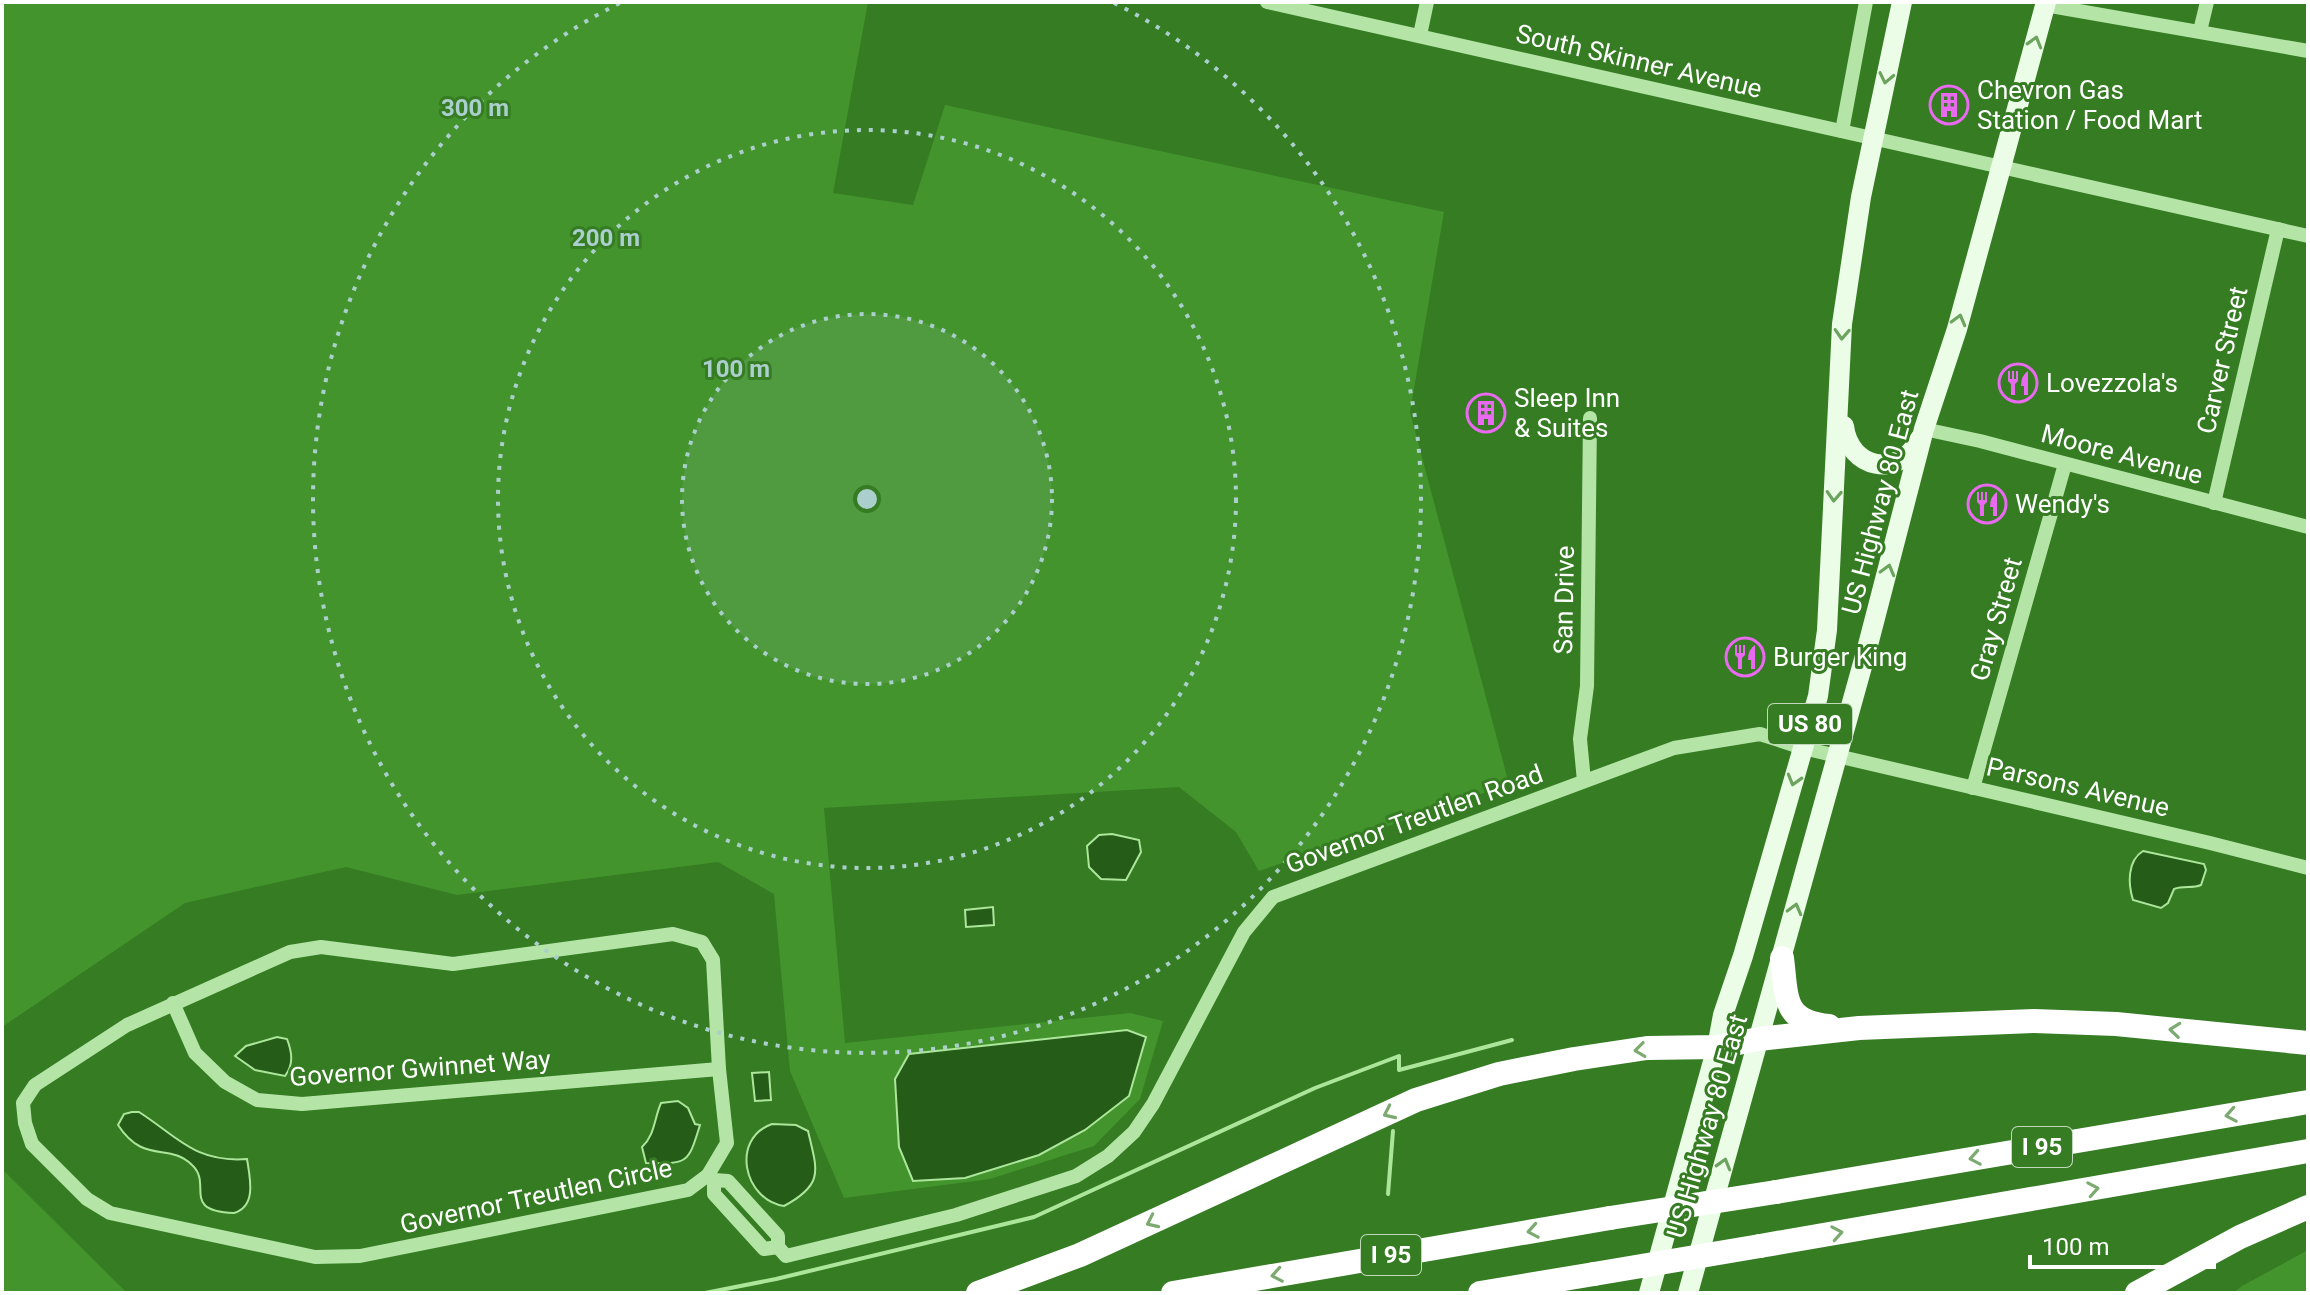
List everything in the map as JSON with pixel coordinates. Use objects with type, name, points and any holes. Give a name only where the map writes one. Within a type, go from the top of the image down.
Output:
[{"type":"highway","points":[[1782,958],[1787,999],[1795,1015],[1809,1024],[1859,1028]]},
{"type":"highway","points":[[978,1293],[1080,1255],[1416,1100],[1499,1074],[1574,1059],[1647,1048],[1717,1047],[1859,1028],[2034,1021],[2116,1024],[2308,1043]]},
{"type":"highway","name":"I 95","points":[[1173,1293],[2308,1102]]},
{"type":"highway","name":"I 95","points":[[1480,1293],[2308,1151]]},
{"type":"highway","points":[[2137,1293],[2240,1237],[2308,1207]]},
{"type":"main road","name":"US Highway 80 East","points":[[1649,1293],[1717,1047],[1723,1015],[1818,696],[1827,630],[1842,324],[1861,197],[1902,2]]},
{"type":"main road","name":"US Highway 80 East","points":[[1688,1293],[1782,958],[1924,429],[1957,329],[1999,166],[2046,4]]},
{"type":"main road","points":[[1839,390],[1845,440],[1862,460],[1880,464],[1903,459],[1924,429]]},
{"type":"street","name":"South Skinner Avenue","points":[[1267,2],[2308,236]]},
{"type":"street","points":[[1420,35],[1427,2]]},
{"type":"street","points":[[1842,131],[1866,2]]},
{"type":"street","points":[[2200,31],[2207,2]]},
{"type":"street","points":[[2046,4],[2308,51]]},
{"type":"street","name":"Carver Street","points":[[2214,503],[2278,229]]},
{"type":"street","name":"San Drive","points":[[1584,781],[1580,739],[1587,686],[1590,418]]},
{"type":"street","name":"Moore Avenue","points":[[1924,429],[2308,527]]},
{"type":"street","name":"Gray Street","points":[[1973,788],[2065,464]]},
{"type":"street","name":"Governor Treutlen Road","points":[[711,1178],[714,1194],[764,1249],[778,1247],[786,1256],[956,1215],[1076,1176],[1108,1156],[1134,1132],[1153,1104],[1244,932],[1273,897],[1674,748],[1760,734],[1803,748],[1837,754]]},
{"type":"street","name":"Parsons Avenue","points":[[1837,754],[2308,868]]},
{"type":"street","name":"Governor Treutlen Circle","points":[[673,934],[702,942],[713,960],[727,1143],[711,1178],[688,1190],[360,1256],[315,1257],[110,1213],[87,1199],[32,1144],[23,1103],[35,1085],[127,1025],[173,1003],[290,952],[321,947],[453,964],[673,934]]},
{"type":"street","name":"Governor Gwinnet Way","points":[[173,1003],[195,1053],[225,1082],[257,1100],[302,1104],[719,1069]]},
{"type":"street","points":[[711,1178],[728,1181],[778,1236],[778,1247]]},
{"type":"street","points":[[752,1234],[765,1221]]},
{"type":"shaded area","points":[[2,2],[868,2],[833,193],[913,205],[945,105],[1444,212],[1410,412],[1509,784],[1259,871],[1236,832],[1179,787],[824,808],[845,1043],[1130,1013],[1163,1021],[1140,1099],[1094,1146],[990,1179],[844,1198],[790,1071],[774,894],[718,862],[457,895],[346,867],[185,903],[2,1027]]},
{"type":"shaded area","points":[[1112,834],[1139,840],[1141,852],[1126,880],[1101,879],[1089,867],[1087,846],[1099,835]]},
{"type":"shaded area","points":[[2143,851],[2204,864],[2206,870],[2201,885],[2174,889],[2168,903],[2161,908],[2133,900],[2131,867]]},
{"type":"shaded area","points":[[993,907],[994,925],[966,927],[965,910]]},
{"type":"shaded area","points":[[1127,1030],[1146,1037],[1129,1096],[1085,1130],[1039,1155],[965,1178],[913,1181],[899,1147],[895,1079],[909,1054]]},
{"type":"shaded area","points":[[277,1037],[287,1039],[290,1049],[291,1062],[285,1076],[255,1070],[235,1056],[246,1046]]},
{"type":"shaded area","points":[[769,1072],[771,1100],[755,1101],[752,1073]]},
{"type":"shaded area","points":[[678,1101],[688,1108],[695,1124],[700,1125],[689,1154],[678,1162],[646,1163],[642,1147],[652,1132],[661,1103]]},
{"type":"shaded area","points":[[139,1112],[200,1152],[214,1157],[247,1159],[250,1190],[246,1204],[234,1213],[208,1207],[201,1195],[198,1172],[192,1165],[183,1158],[137,1145],[118,1125],[124,1114]]},
{"type":"shaded area","points":[[772,1124],[796,1125],[808,1131],[814,1156],[815,1175],[812,1183],[784,1206],[759,1193],[747,1168],[751,1142]]},
{"type":"shaded area","points":[[2,1169],[127,1293],[2,1293]]},
{"type":"shaded area","points":[[2308,1250],[2308,1293],[2233,1293],[2242,1286]]},
{"type":"waterway","points":[[705,1293],[1034,1217],[1315,1088],[1399,1056],[1399,1070],[1512,1040]]},
{"type":"waterway","points":[[1388,1194],[1393,1131]]},
{"type":"place","name":"Chevron Gas Station / Food Mart","points":[[1949,105]]},
{"type":"place","name":"Lovezzola's","points":[[2018,383]]},
{"type":"place","name":"Sleep Inn & Suites","points":[[1486,413]]},
{"type":"place","name":"Wendy's","points":[[1987,504]]},
{"type":"place","name":"Burger King","points":[[1745,657]]}]
